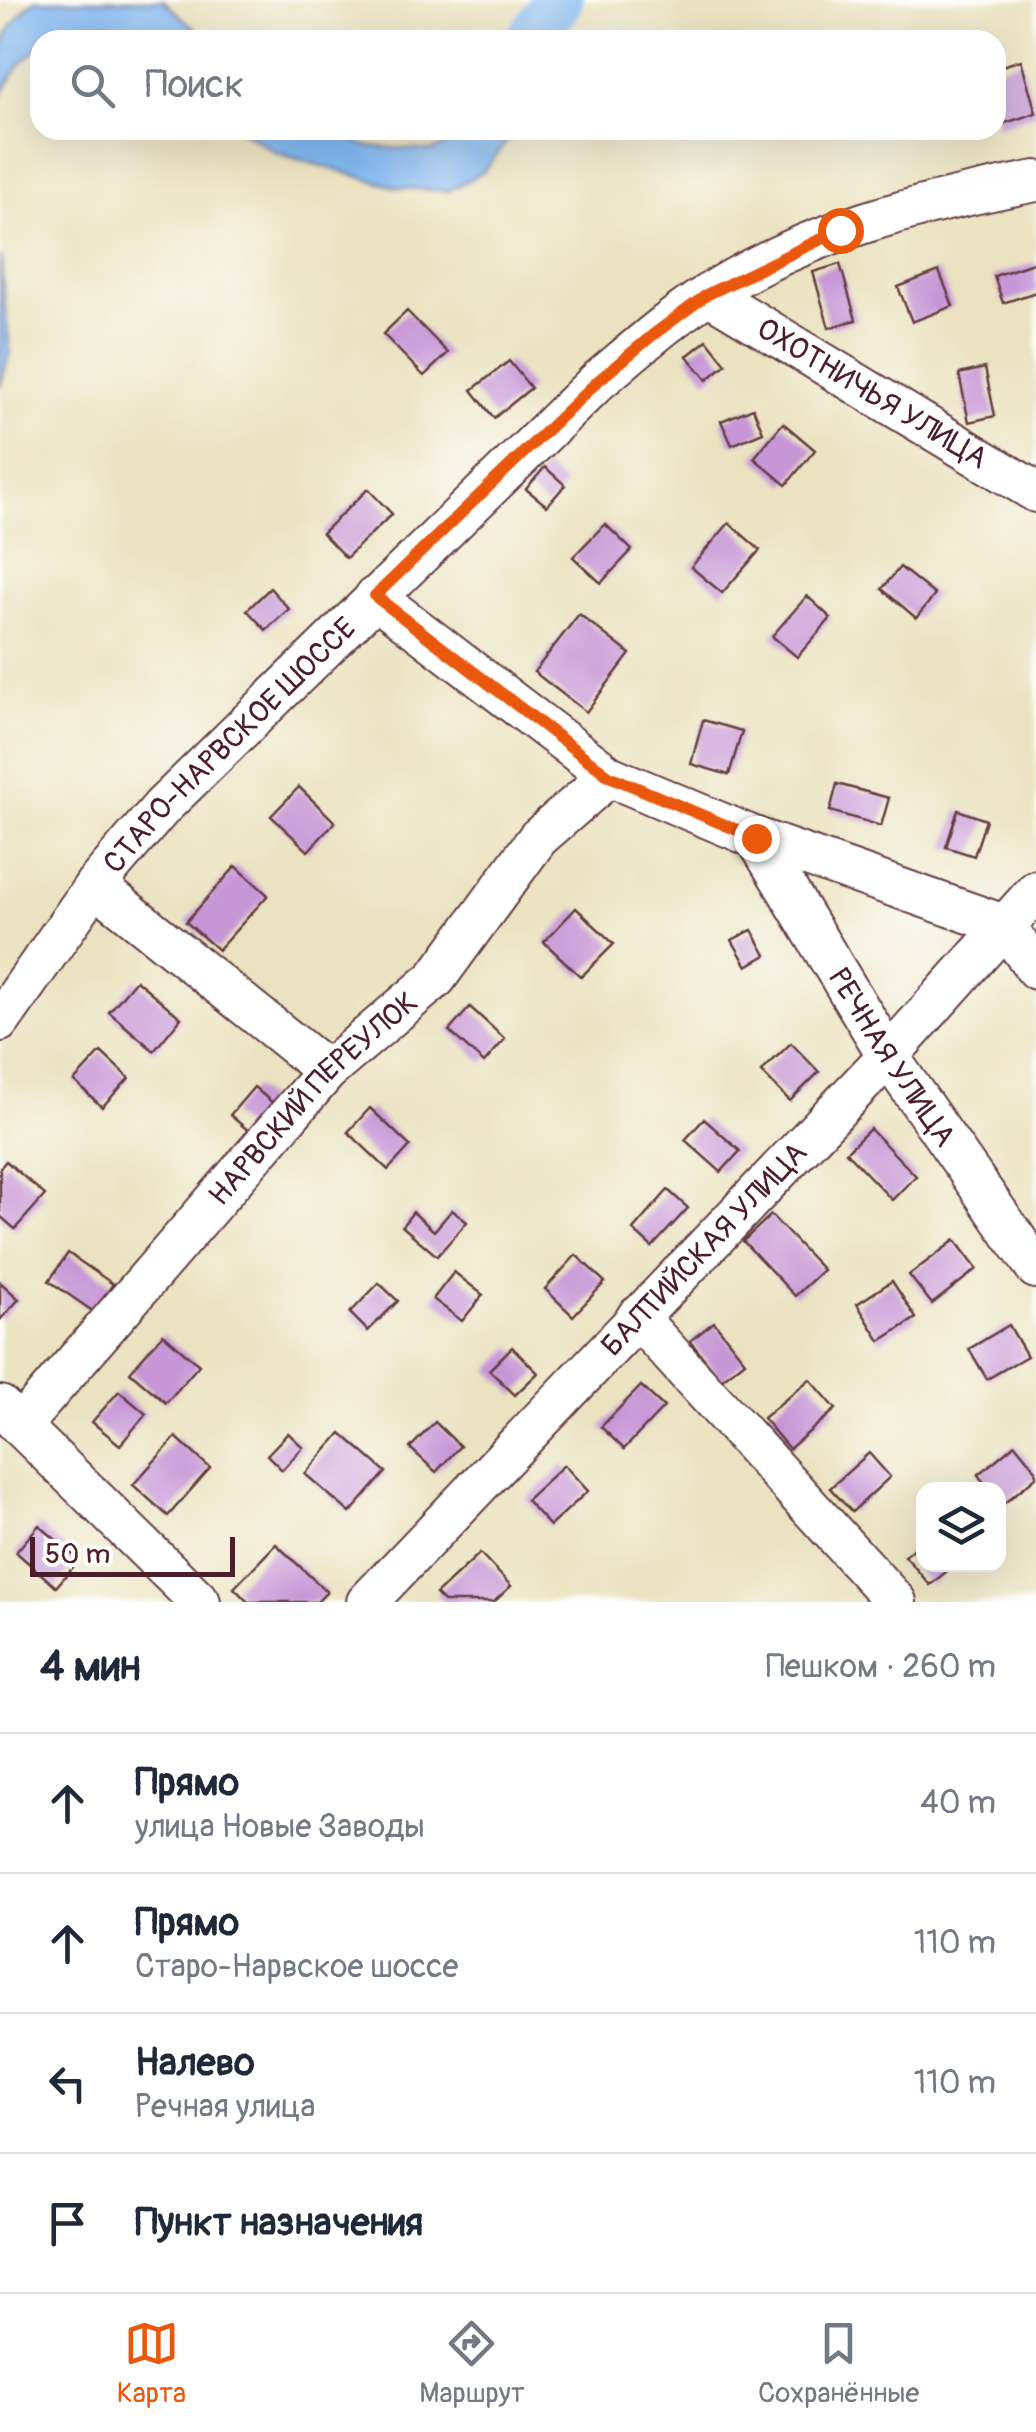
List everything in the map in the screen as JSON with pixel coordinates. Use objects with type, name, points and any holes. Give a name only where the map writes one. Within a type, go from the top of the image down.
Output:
[{"type":"street","name":"СТАРО-НАРВСКОЕ ШОССЕ","points":[[0,1021],[95,885],[162,807],[599,380],[708,294],[840,230],[918,205],[1036,181]]},
{"type":"street","name":"ОХОТНИЧЬЯ УЛИЦА","points":[[708,294],[1036,492]]},
{"type":"street","points":[[375,596],[609,776],[756,838],[1004,925],[1036,969]]},
{"type":"street","name":"НАРВСКИЙ ПЕРЕУЛОК","points":[[10,1416],[327,1071],[436,978],[538,838],[609,776]]},
{"type":"street","name":"РЕЧНАЯ УЛИЦА","points":[[756,838],[888,1056],[1036,1268]]},
{"type":"street","points":[[95,885],[327,1071]]},
{"type":"street","name":"БАЛТИЙСКАЯ УЛИЦА","points":[[367,1602],[888,1056],[1036,892]]},
{"type":"street","points":[[637,1318],[896,1602]]},
{"type":"street","points":[[10,1416],[200,1602]]},
{"type":"water","points":[[35,0],[163,0],[196,30],[119,30],[108,24],[69,30],[30,30],[30,56],[20,64],[0,97],[4,42],[15,22]]},
{"type":"water","points":[[257,140],[352,140],[366,146],[432,151],[458,140],[508,140],[484,171],[448,191],[399,188],[277,153]]},
{"type":"water","points":[[0,255],[10,352],[0,387]]},
{"type":"building","points":[[1021,60],[1036,113],[1006,123],[1006,65]]},
{"type":"building","points":[[1036,262],[1036,292],[1003,303],[994,276]]},
{"type":"building","points":[[840,264],[856,320],[829,328],[813,272]]},
{"type":"building","points":[[939,271],[953,306],[912,322],[898,287]]},
{"type":"building","points":[[407,311],[448,353],[424,376],[383,334]]},
{"type":"building","points":[[707,340],[726,364],[707,380],[687,356]]},
{"type":"building","points":[[509,361],[531,388],[494,418],[472,390]]},
{"type":"building","points":[[985,368],[995,416],[969,422],[959,374]]},
{"type":"building","points":[[753,408],[763,432],[732,445],[721,421]]},
{"type":"building","points":[[783,423],[815,450],[786,485],[754,458]]},
{"type":"building","points":[[545,467],[565,485],[547,506],[526,489]]},
{"type":"building","points":[[368,489],[392,514],[346,558],[322,533]]},
{"type":"building","points":[[729,523],[760,550],[722,593],[691,567]]},
{"type":"building","points":[[605,524],[632,550],[601,583],[573,557]]},
{"type":"building","points":[[900,567],[935,595],[916,618],[882,589]]},
{"type":"building","points":[[270,588],[289,609],[266,630],[247,610]]},
{"type":"building","points":[[807,596],[831,618],[797,657],[772,636]]},
{"type":"building","points":[[579,614],[630,654],[586,712],[534,672]]},
{"type":"building","points":[[703,720],[742,731],[729,775],[691,764]]},
{"type":"building","points":[[837,784],[889,798],[881,826],[830,811]]},
{"type":"building","points":[[299,787],[335,822],[308,851],[271,816]]},
{"type":"building","points":[[958,810],[986,820],[974,856],[946,847]]},
{"type":"building","points":[[236,866],[268,895],[218,950],[186,922]]},
{"type":"building","points":[[576,908],[614,944],[581,977],[544,942]]},
{"type":"building","points":[[752,930],[766,955],[747,966],[732,940]]},
{"type":"building","points":[[136,980],[181,1018],[154,1051],[109,1012]]},
{"type":"building","points":[[470,1007],[505,1039],[484,1063],[449,1031]]},
{"type":"building","points":[[791,1043],[819,1072],[790,1101],[761,1072]]},
{"type":"building","points":[[101,1052],[129,1078],[102,1107],[74,1081]]},
{"type":"building","points":[[254,1087],[281,1110],[257,1138],[230,1115]]},
{"type":"building","points":[[370,1108],[410,1146],[388,1170],[348,1132]]},
{"type":"building","points":[[704,1119],[740,1151],[721,1172],[685,1140]]},
{"type":"building","points":[[870,1129],[916,1176],[892,1200],[846,1152]]},
{"type":"building","points":[[6,1161],[45,1195],[15,1229],[0,1216],[0,1168]]},
{"type":"building","points":[[668,1190],[688,1208],[652,1247],[633,1230]]},
{"type":"building","points":[[452,1210],[467,1222],[437,1256],[402,1226],[413,1212],[434,1231]]},
{"type":"building","points":[[771,1215],[823,1270],[795,1296],[743,1241]]},
{"type":"building","points":[[955,1240],[977,1269],[932,1304],[909,1275]]},
{"type":"building","points":[[68,1253],[113,1284],[94,1312],[49,1281]]},
{"type":"building","points":[[576,1255],[605,1282],[573,1316],[545,1289]]},
{"type":"building","points":[[454,1272],[483,1295],[462,1321],[433,1299]]},
{"type":"building","points":[[892,1281],[916,1318],[880,1341],[857,1304]]},
{"type":"building","points":[[0,1282],[19,1299],[0,1320]]},
{"type":"building","points":[[379,1283],[398,1301],[368,1331],[350,1313]]},
{"type":"building","points":[[714,1322],[745,1361],[721,1380],[690,1341]]},
{"type":"building","points":[[1009,1325],[1027,1356],[987,1379],[969,1349]]},
{"type":"building","points":[[163,1334],[199,1365],[166,1403],[130,1372]]},
{"type":"building","points":[[512,1347],[538,1373],[515,1395],[489,1370]]},
{"type":"building","points":[[810,1379],[836,1409],[789,1449],[763,1418]]},
{"type":"building","points":[[641,1386],[664,1407],[624,1449],[601,1427]]},
{"type":"building","points":[[119,1391],[146,1414],[120,1445],[92,1422]]},
{"type":"building","points":[[435,1422],[460,1446],[436,1472],[410,1448]]},
{"type":"building","points":[[288,1433],[303,1447],[282,1470],[267,1455]]},
{"type":"building","points":[[341,1433],[386,1472],[350,1513],[305,1474]]},
{"type":"building","points":[[176,1437],[210,1468],[168,1516],[133,1485]]},
{"type":"building","points":[[1015,1444],[1036,1470],[1036,1477],[1006,1502],[1006,1482],[984,1482],[978,1475]]},
{"type":"building","points":[[869,1453],[890,1477],[852,1512],[830,1488]]},
{"type":"building","points":[[564,1465],[588,1491],[550,1526],[526,1500]]},
{"type":"building","points":[[39,1525],[79,1560],[56,1587],[16,1552]]},
{"type":"building","points":[[276,1544],[327,1592],[317,1602],[248,1602],[234,1588]]},
{"type":"building","points":[[916,1547],[916,1569],[905,1556]]},
{"type":"building","points":[[480,1553],[511,1586],[494,1602],[444,1602],[436,1594]]},
{"type":"building","points":[[919,1572],[946,1572],[930,1585]]},
{"type":"waterway","points":[[538,30],[558,0]]},
{"type":"route","points":[[756,838],[609,776],[375,596],[599,380],[654,334],[708,294],[840,230]]}]
